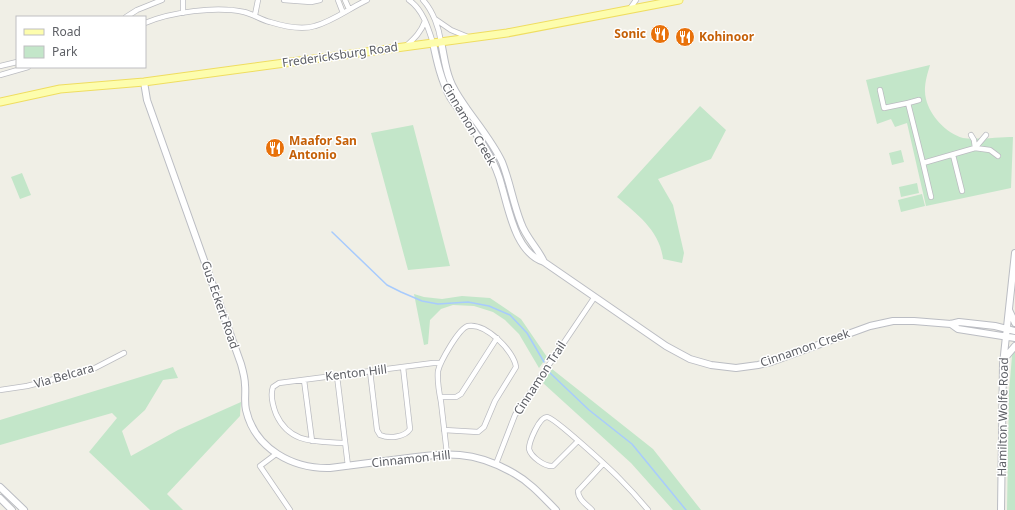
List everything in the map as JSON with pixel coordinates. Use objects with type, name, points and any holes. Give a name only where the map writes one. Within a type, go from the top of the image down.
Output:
[{"type":"main road","name":"Fredericksburg Road","points":[[0,102],[60,89],[144,82],[506,34],[629,10],[659,2],[679,0]]},
{"type":"street","points":[[127,16],[136,10],[162,0]]},
{"type":"street","points":[[183,0],[183,13]]},
{"type":"street","points":[[255,15],[258,0]]},
{"type":"street","points":[[284,0],[311,2],[320,0]]},
{"type":"street","points":[[338,0],[343,13]]},
{"type":"street","points":[[345,0],[349,9]]},
{"type":"street","points":[[146,23],[176,14],[206,10],[230,10],[255,15],[268,22],[297,27],[314,26],[367,0]]},
{"type":"street","points":[[409,0],[415,4],[437,42]]},
{"type":"street","points":[[423,0],[434,18],[439,30],[437,42]]},
{"type":"street","points":[[629,10],[636,0]]},
{"type":"street","points":[[434,18],[451,30],[470,38]]},
{"type":"street","points":[[405,47],[418,36],[426,21]]},
{"type":"street","name":"Cinnamon Creek","points":[[437,42],[450,81],[502,162],[520,221],[531,243],[540,254],[544,262]]},
{"type":"street","name":"Cinnamon Creek","points":[[437,42],[440,74],[445,88],[488,153],[502,185],[516,232],[525,247],[536,260],[544,262],[594,298],[678,353],[695,361],[720,367],[749,367],[771,362],[857,330],[881,323],[914,320],[951,324],[959,322],[996,326],[1015,331]]},
{"type":"street","points":[[0,66],[16,62]]},
{"type":"street","points":[[0,75],[24,68]]},
{"type":"street","name":"Gus Eckert Road","points":[[144,82],[147,100],[241,364],[245,379],[245,403],[248,417],[256,432],[276,454]]},
{"type":"street","points":[[880,90],[884,108],[919,100]]},
{"type":"street","points":[[455,104],[461,100]]},
{"type":"street","points":[[908,103],[931,198]]},
{"type":"street","points":[[971,135],[974,140],[975,148]]},
{"type":"street","points":[[975,148],[986,136]]},
{"type":"street","points":[[923,162],[975,148],[990,150],[998,156]]},
{"type":"street","points":[[953,155],[962,191]]},
{"type":"street","points":[[525,247],[531,243]]},
{"type":"street","name":"Hamilton Wolfe Road","points":[[1001,510],[1005,336],[1015,253]]},
{"type":"street","name":"Cinnamon Trail","points":[[496,464],[515,415],[594,298]]},
{"type":"street","points":[[1008,308],[1015,323]]},
{"type":"street","name":"Cinnamon Creek","points":[[951,324],[958,329],[1015,338]]},
{"type":"street","points":[[444,430],[478,432],[484,427],[495,401],[516,368],[508,350],[497,338],[475,326],[466,326],[463,328],[440,363],[438,378],[440,397],[444,430],[447,454]]},
{"type":"street","points":[[440,397],[456,397],[461,394],[497,338]]},
{"type":"street","points":[[1004,359],[1015,346]]},
{"type":"street","name":"Via Belcara","points":[[0,390],[27,386],[86,371],[124,353]]},
{"type":"street","name":"Kenton Hill","points":[[312,441],[302,439],[294,435],[283,426],[275,411],[272,396],[273,387],[279,383],[440,363]]},
{"type":"street","points":[[370,371],[378,433],[384,437],[395,436],[406,433],[410,429],[403,367]]},
{"type":"street","points":[[336,376],[348,466]]},
{"type":"street","points":[[304,380],[312,441],[345,443]]},
{"type":"street","points":[[578,441],[553,466],[547,466],[538,460],[531,454],[529,447],[539,422],[546,417],[552,418],[578,441],[618,478],[645,509]]},
{"type":"street","points":[[276,454],[260,466],[290,510]]},
{"type":"street","name":"Cinnamon Hill","points":[[276,454],[296,464],[330,468],[447,454],[474,456],[496,464],[516,474],[526,481],[556,510]]},
{"type":"street","points":[[592,510],[581,499],[578,493],[579,488],[603,464]]},
{"type":"street","points":[[0,486],[24,510]]},
{"type":"street","points":[[0,498],[12,510]]},
{"type":"green space","points":[[930,65],[925,86],[925,95],[931,112],[945,128],[957,136],[968,139],[1013,137],[1011,188],[926,206],[907,123],[895,127],[891,119],[877,124],[866,80]]},
{"type":"green space","points":[[700,106],[726,130],[711,159],[658,179],[673,205],[684,253],[682,263],[663,259],[661,249],[652,232],[640,217],[617,197]]},
{"type":"green space","points":[[413,125],[450,266],[408,270],[371,133]]},
{"type":"green space","points":[[901,150],[904,162],[892,165],[889,153]]},
{"type":"green space","points":[[22,173],[31,195],[20,199],[11,177]]},
{"type":"green space","points":[[917,183],[919,193],[901,197],[899,187]]},
{"type":"green space","points":[[922,194],[925,206],[901,212],[898,200]]},
{"type":"green space","points":[[414,294],[442,299],[462,296],[490,298],[521,319],[547,357],[539,368],[519,334],[505,320],[493,312],[474,306],[453,305],[441,309],[430,320],[428,344],[424,345]]},
{"type":"green space","points":[[1015,349],[1015,510],[1007,510],[1009,392],[1012,356]]},
{"type":"green space","points":[[173,367],[178,378],[163,380],[145,410],[122,431],[131,456],[178,430],[241,402],[240,416],[167,494],[183,510],[150,510],[89,452],[117,418],[112,413],[0,445],[0,420]]},
{"type":"green space","points":[[552,369],[653,449],[701,510],[673,510],[631,463],[543,383]]},
{"type":"waterway","points":[[332,232],[387,285],[401,292],[422,301],[438,304],[468,302],[489,306],[510,315],[527,333],[544,362]]},
{"type":"waterway","points":[[549,372],[589,410],[632,444],[686,510]]},
{"type":"place","name":"Sonic","points":[[660,34]]},
{"type":"place","name":"Kohinoor","points":[[685,37]]},
{"type":"place","name":"Maafor San Antonio","points":[[275,148]]}]
